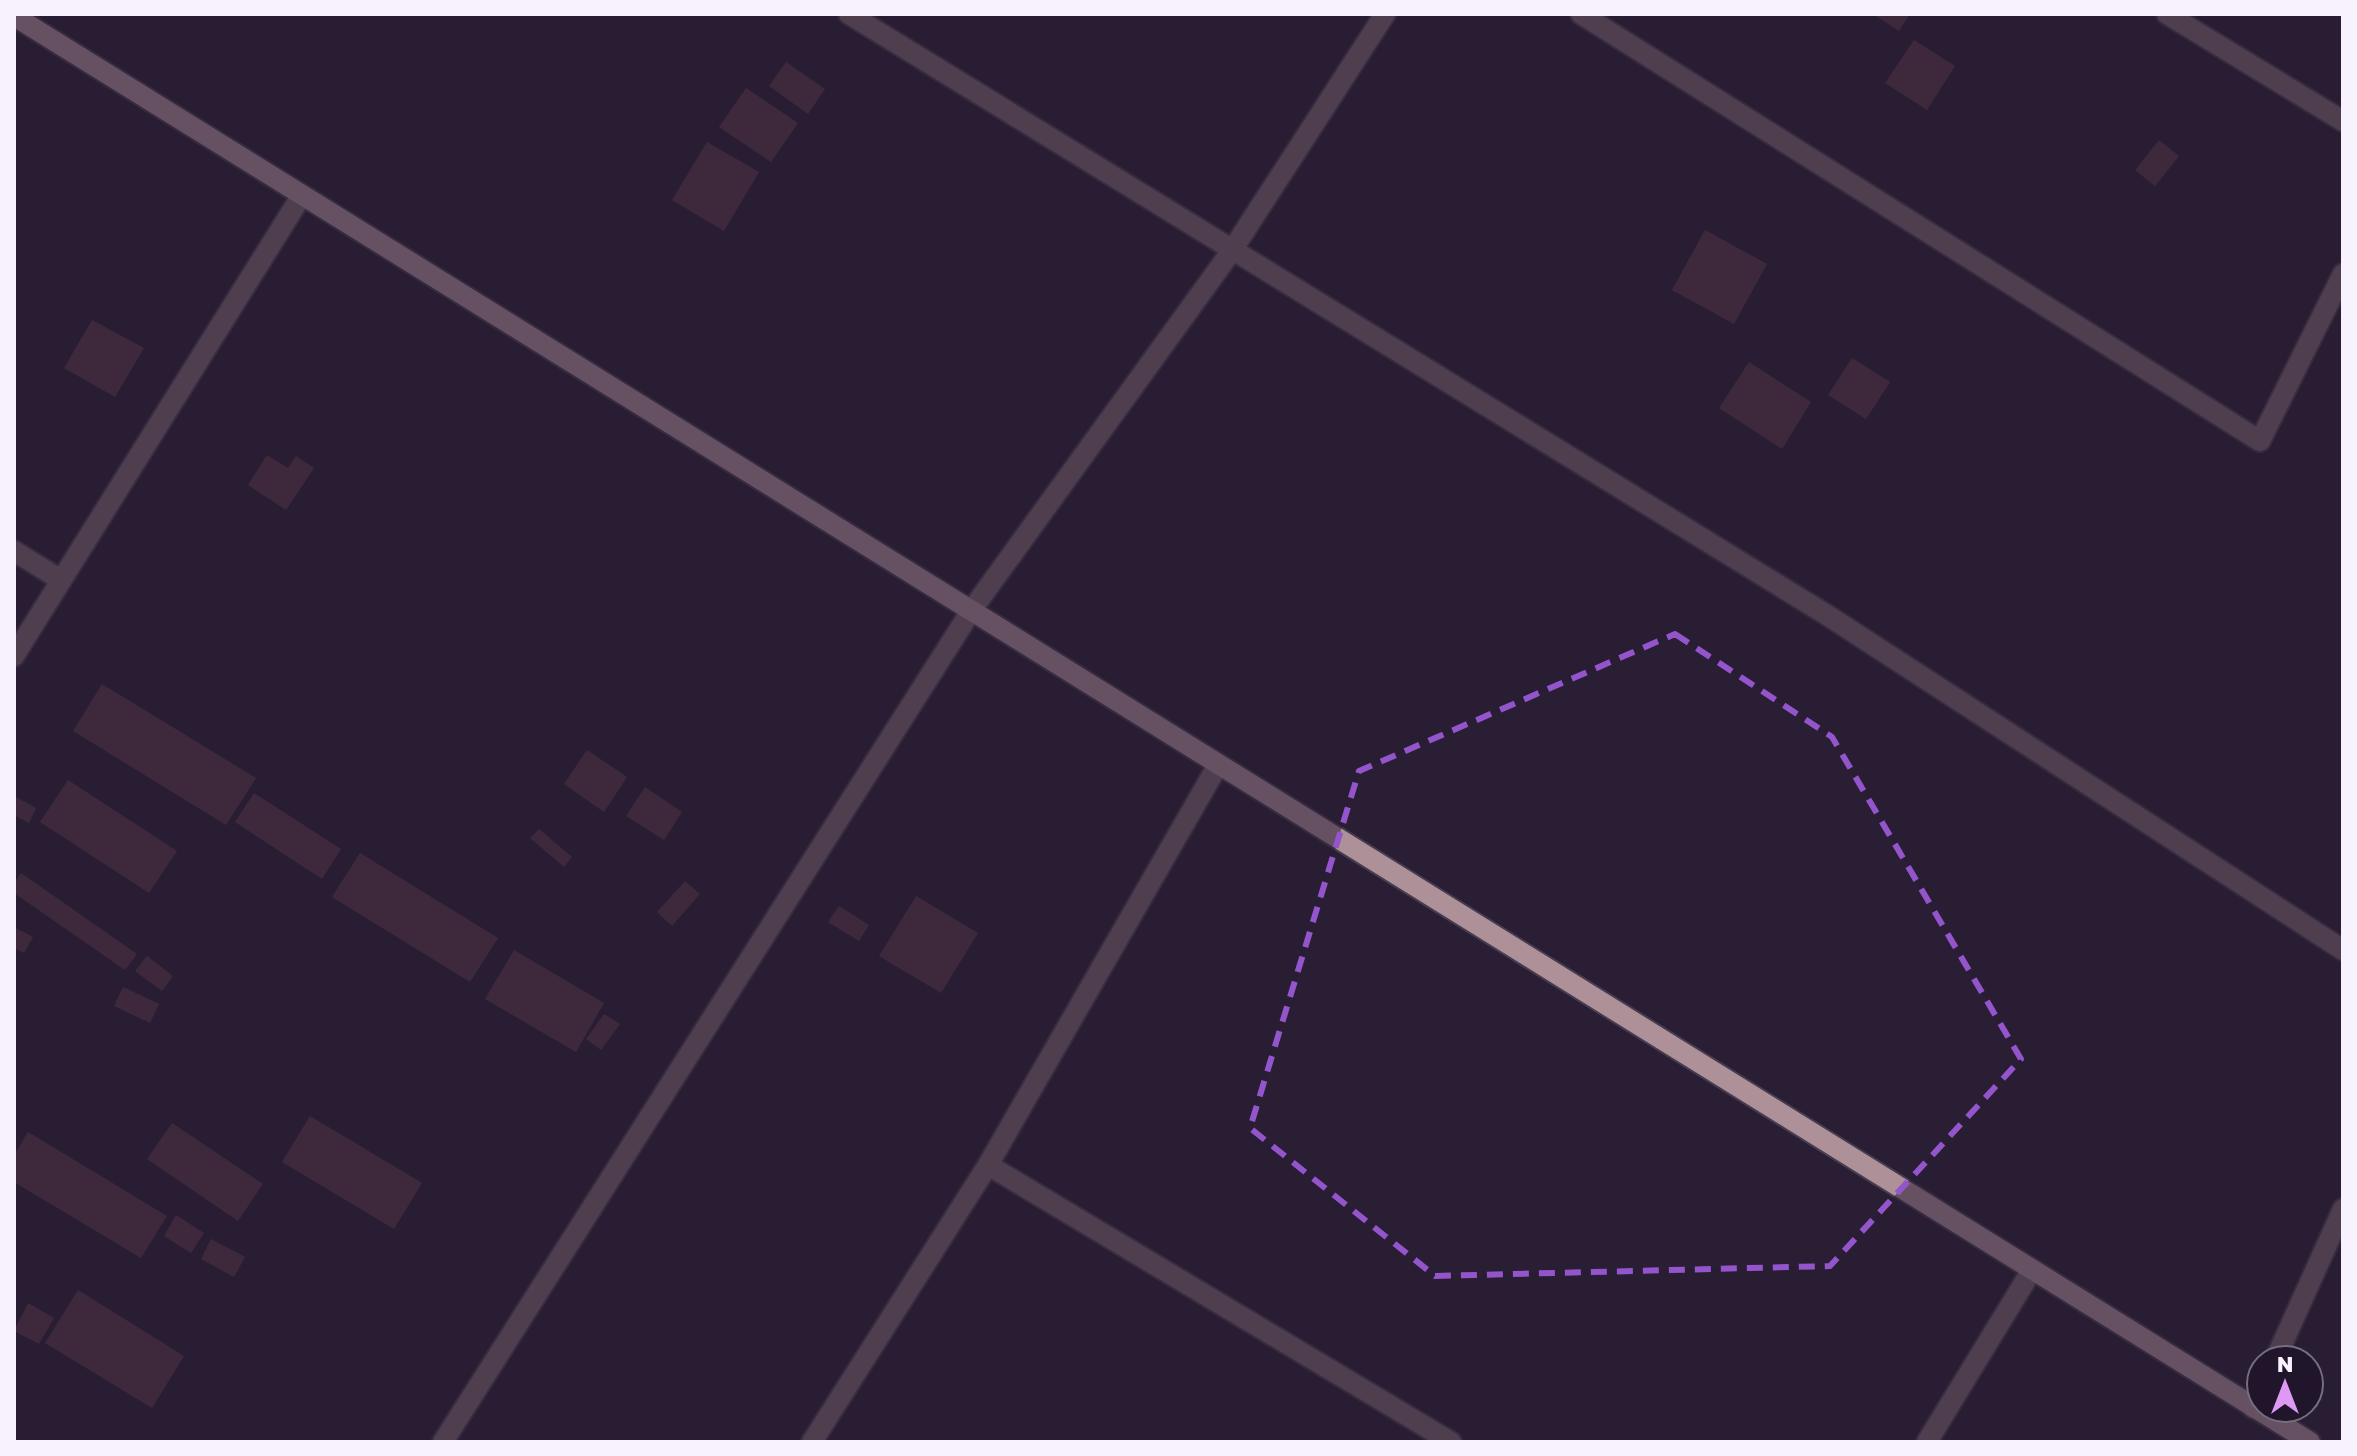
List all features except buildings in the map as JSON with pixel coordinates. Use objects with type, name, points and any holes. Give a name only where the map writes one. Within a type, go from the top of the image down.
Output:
[{"type":"street","points":[[849,14],[1827,615],[2343,950]]},
{"type":"street","points":[[443,1442],[971,611],[1233,249],[1385,14]]},
{"type":"street","points":[[1581,14],[2260,441],[2343,274]]},
{"type":"street","points":[[2167,14],[2343,121]]},
{"type":"street","points":[[14,16],[2032,1270],[2245,1392]]},
{"type":"street","points":[[14,656],[302,195]]},
{"type":"street","points":[[14,551],[61,580]]},
{"type":"street","points":[[812,1442],[988,1165],[1218,765]]},
{"type":"street","points":[[988,1165],[1451,1442]]},
{"type":"street","points":[[2282,1344],[2343,1209]]},
{"type":"street","points":[[1927,1442],[2032,1270]]},
{"type":"street","points":[[2288,1424],[2310,1442]]},
{"type":"highlighted area","points":[[1675,634],[1832,737],[2021,1059],[1830,1266],[1435,1276],[1250,1128],[1359,771]]}]
